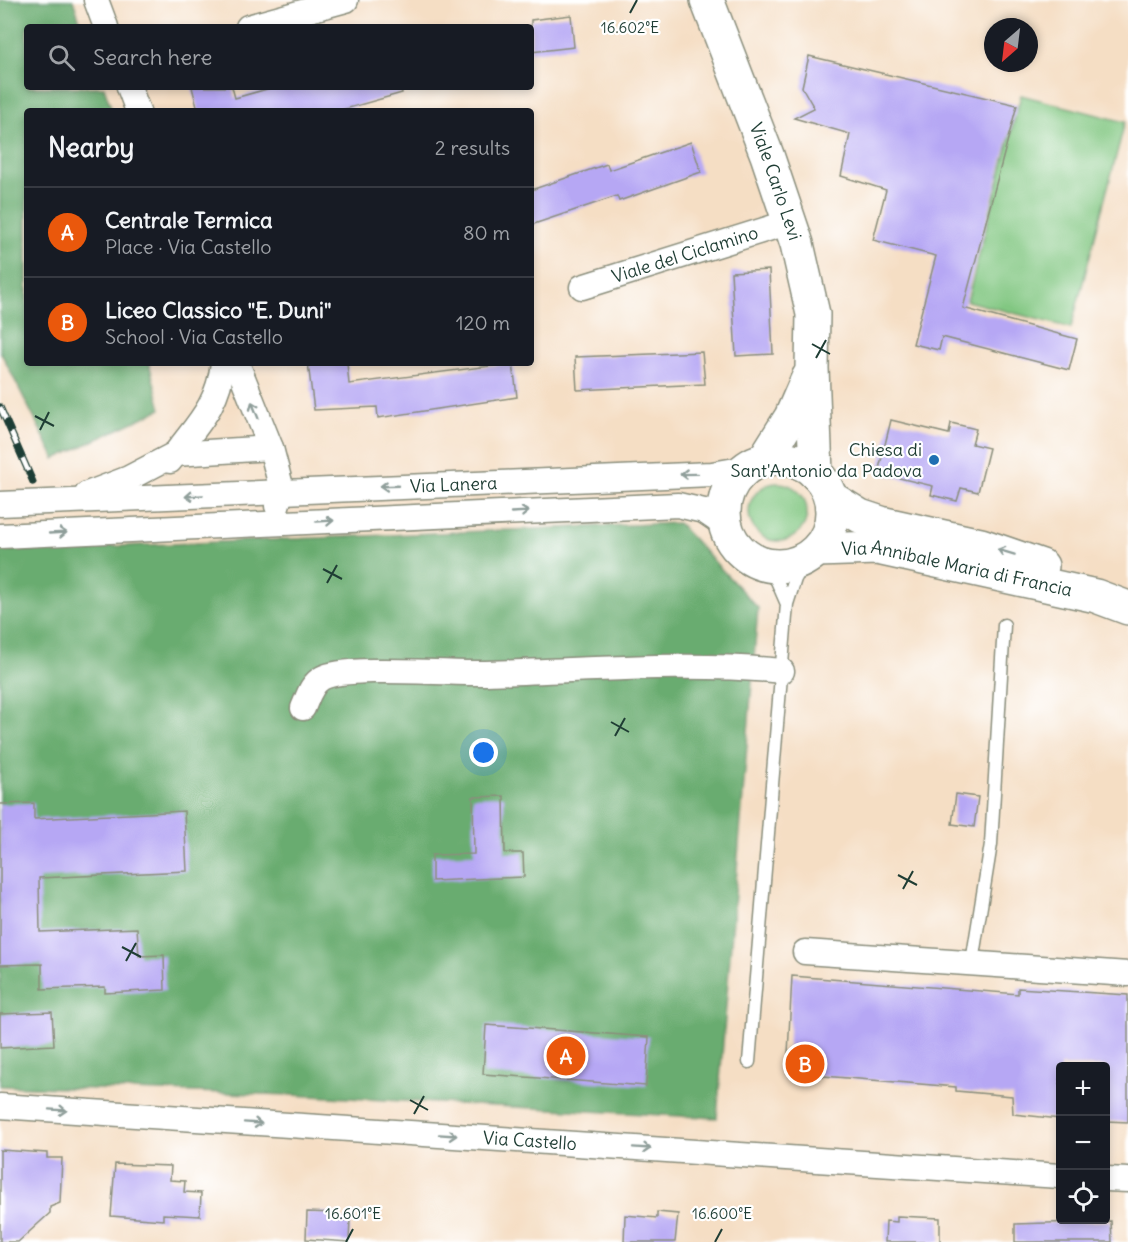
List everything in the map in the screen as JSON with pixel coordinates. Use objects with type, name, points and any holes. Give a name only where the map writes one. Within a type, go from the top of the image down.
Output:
[{"type":"main road","name":"Viale Carlo Levi","points":[[707,0],[767,155],[790,222],[813,314],[812,368],[824,486]]},
{"type":"main road","name":"Viale Carlo Levi","points":[[755,464],[791,417],[812,368]]},
{"type":"main road","points":[[792,460],[824,486],[831,526],[811,555],[793,565],[765,565],[740,551],[726,526],[724,513],[727,494],[737,477],[755,464],[792,460]]},
{"type":"main road","name":"Via Annibale Maria di Francia","points":[[824,486],[860,516],[1021,557],[1066,576],[1096,596]]},
{"type":"main road","name":"Via Annibale Maria di Francia","points":[[811,555],[877,548],[1096,596],[1128,608]]},
{"type":"street","points":[[96,0],[105,24]]},
{"type":"street","points":[[259,24],[346,0]]},
{"type":"street","points":[[130,90],[137,108]]},
{"type":"street","name":"Viale del Ciclamino","points":[[582,287],[790,222]]},
{"type":"street","points":[[171,528],[160,498],[160,482],[175,454],[206,417],[221,381],[223,366]]},
{"type":"street","points":[[238,366],[271,448],[282,490],[267,523]]},
{"type":"street","name":"Via Lanera","points":[[70,501],[129,478],[175,454],[271,448]]},
{"type":"street","name":"Via Lanera","points":[[0,504],[160,498],[282,490],[712,474],[755,464]]},
{"type":"street","name":"Via Lanera","points":[[0,536],[678,505],[704,511],[726,526]]},
{"type":"street","points":[[303,708],[313,686],[323,677],[347,672],[484,673],[733,666],[782,671]]},
{"type":"street","points":[[805,952],[1128,974]]},
{"type":"street","name":"Via Castello","points":[[0,1106],[1056,1176]]},
{"type":"street","points":[[1110,1179],[1128,1180]]},
{"type":"lane","points":[[749,1062],[788,604],[795,579],[811,555]]},
{"type":"lane","points":[[765,565],[777,581],[788,604]]},
{"type":"lane","points":[[972,962],[991,844],[1004,625]]},
{"type":"green space","points":[[0,0],[73,0],[81,24],[24,24],[24,90],[105,90],[111,108],[24,108],[24,366],[150,366],[161,409],[55,459],[0,351]]},
{"type":"green space","points":[[1021,95],[1125,122],[1071,328],[967,301]]},
{"type":"green space","points":[[778,483],[789,485],[802,496],[807,512],[805,523],[794,536],[778,541],[767,539],[754,528],[749,512],[751,501],[762,488]]},
{"type":"green space","points":[[678,523],[758,608],[717,1118],[292,1095],[0,1086],[0,551]]},
{"type":"building","points":[[571,15],[574,47],[534,52],[534,24],[531,24],[531,20]]},
{"type":"building","points":[[809,56],[1017,105],[963,308],[1077,339],[1069,370],[942,337],[939,350],[913,344],[936,256],[873,240],[886,190],[841,176],[850,134],[794,118],[814,108],[802,87]]},
{"type":"building","points":[[193,90],[233,90],[235,98],[263,90],[402,90],[402,93],[349,108],[197,108]]},
{"type":"building","points":[[691,142],[701,172],[619,201],[617,196],[534,224],[534,189],[607,164],[609,170]]},
{"type":"building","points":[[769,270],[773,354],[736,356],[731,272]]},
{"type":"building","points":[[702,352],[705,384],[577,390],[575,357]]},
{"type":"building","points":[[308,366],[347,366],[349,384],[490,366],[513,366],[517,397],[378,418],[377,407],[314,410]]},
{"type":"building","name":"Chiesa di Sant'Antonio da Padova","points":[[891,420],[949,434],[951,423],[976,429],[972,444],[989,448],[978,492],[961,488],[957,501],[931,495],[933,486],[878,473]]},
{"type":"building","points":[[956,794],[978,797],[974,827],[952,824]]},
{"type":"building","points":[[504,796],[505,853],[523,853],[524,877],[432,881],[432,855],[474,854],[473,797]]},
{"type":"building","points":[[34,803],[34,819],[184,811],[187,871],[39,878],[40,932],[137,928],[139,956],[164,955],[165,990],[105,993],[105,987],[42,989],[42,964],[0,965],[0,804]]},
{"type":"building","points":[[792,976],[1018,994],[1018,988],[1128,995],[1128,1122],[1110,1121],[1110,1062],[1056,1062],[1056,1119],[1013,1114],[1012,1096],[956,1091],[956,1087],[787,1073]]},
{"type":"building","points":[[52,1012],[54,1045],[0,1048],[0,1014]]},
{"type":"building","points":[[486,1025],[649,1037],[646,1086],[483,1074]]},
{"type":"building","points":[[0,1150],[47,1153],[47,1158],[62,1158],[60,1203],[50,1207],[50,1213],[18,1242],[0,1242]]},
{"type":"building","points":[[115,1164],[171,1166],[170,1180],[185,1181],[184,1192],[201,1193],[200,1216],[163,1214],[163,1220],[111,1216]]},
{"type":"building","points":[[307,1212],[336,1213],[335,1220],[350,1220],[349,1242],[306,1239]]},
{"type":"building","points":[[657,1212],[678,1214],[675,1242],[624,1242],[625,1215],[657,1218]]},
{"type":"building","points":[[897,1216],[940,1218],[940,1242],[885,1242],[886,1221],[897,1222]]},
{"type":"building","points":[[1110,1221],[1112,1242],[1015,1242],[1015,1224],[1110,1224]]},
{"type":"railway","points":[[0,407],[33,482]]},
{"type":"place","name":"Chiesa di Sant'Antonio da Padova","points":[[934,460]]},
{"type":"place","name":"Centrale Termica","points":[[566,1056]]},
{"type":"place","name":"Liceo Classico \"E. Duni\"","points":[[805,1064]]}]
